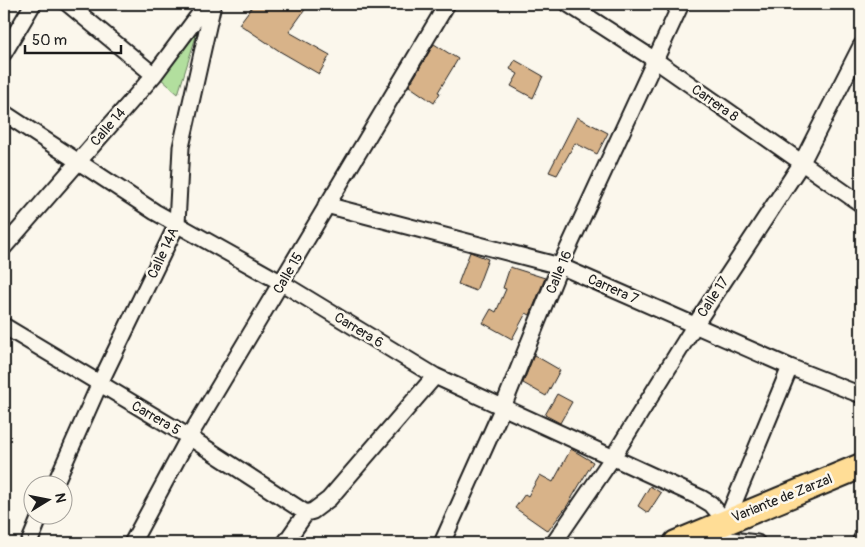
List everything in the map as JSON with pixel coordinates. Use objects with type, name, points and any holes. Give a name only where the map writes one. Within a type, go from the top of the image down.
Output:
[{"type":"main road","name":"Variante de Zarzal","points":[[676,543],[861,466]]},
{"type":"street","points":[[4,52],[33,4]]},
{"type":"street","points":[[68,4],[154,75]]},
{"type":"street","name":"Calle 14","points":[[4,247],[154,75],[207,4]]},
{"type":"street","name":"Calle 14A","points":[[59,474],[99,385],[178,224],[182,147],[213,4]]},
{"type":"street","name":"Calle 15","points":[[132,543],[189,437],[446,4]]},
{"type":"street","name":"Carrera 8","points":[[568,4],[655,60],[801,164],[861,204]]},
{"type":"street","name":"Calle 16","points":[[442,543],[503,407],[560,266],[681,4]]},
{"type":"street","name":"Calle 17","points":[[554,543],[613,457],[695,325],[801,164],[861,46]]},
{"type":"street","name":"Carrera 6","points":[[4,113],[155,212],[282,283],[435,376],[701,498],[711,504],[726,522]]},
{"type":"street","name":"Carrera 7","points":[[326,205],[560,266],[790,367],[861,395]]},
{"type":"street","name":"Carrera 5","points":[[4,326],[99,385],[189,437],[306,513]]},
{"type":"street","points":[[726,522],[790,367]]},
{"type":"street","points":[[285,543],[306,513],[313,511],[330,499],[435,376]]},
{"type":"street","points":[[29,543],[38,524]]},
{"type":"street","points":[[702,532],[732,540],[757,543]]},
{"type":"green space","points":[[197,33],[178,94],[160,78]]},
{"type":"building","points":[[254,4],[309,4],[289,32],[330,55],[319,74],[239,24]]},
{"type":"building","points":[[434,44],[458,59],[438,92],[440,93],[434,103],[409,86]]},
{"type":"building","points":[[515,60],[543,76],[533,98],[511,86],[518,74],[510,69]]},
{"type":"building","points":[[577,117],[608,133],[597,154],[575,143],[557,175],[549,172]]},
{"type":"building","points":[[470,252],[488,259],[476,291],[458,284]]},
{"type":"building","points":[[510,267],[545,278],[530,315],[526,313],[512,339],[483,323],[491,309],[496,312],[506,289],[503,288]]},
{"type":"building","points":[[534,355],[560,370],[546,396],[523,383]]},
{"type":"building","points":[[557,394],[572,402],[560,423],[545,415]]},
{"type":"building","points":[[571,449],[593,462],[567,506],[548,531],[515,508],[525,494],[528,496],[540,475],[553,482]]},
{"type":"building","points":[[650,486],[661,493],[648,513],[638,506]]}]
